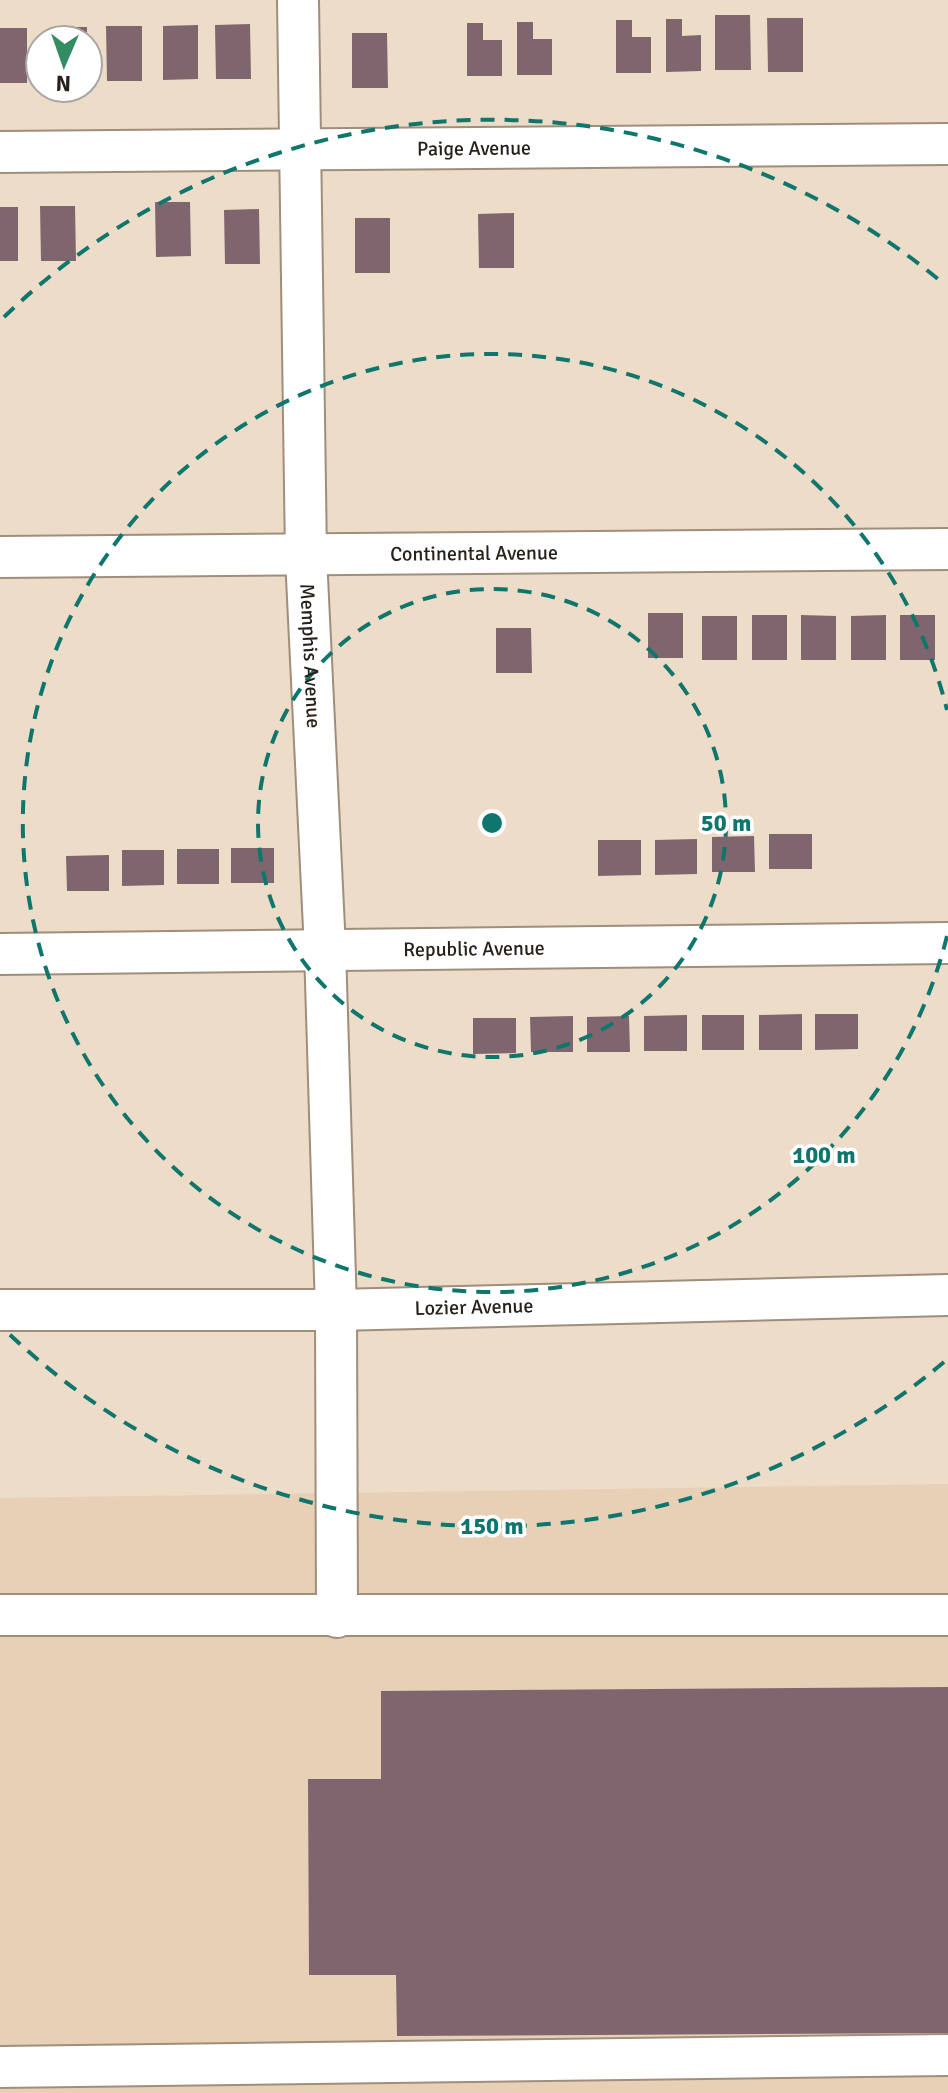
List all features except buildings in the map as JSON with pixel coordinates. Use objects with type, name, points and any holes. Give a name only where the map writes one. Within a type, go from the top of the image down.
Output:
[{"type":"street","name":"Memphis Avenue","points":[[298,0],[306,557],[325,949],[336,1310],[337,1617]]},
{"type":"street","name":"Paige Avenue","points":[[0,152],[948,144]]},
{"type":"street","name":"Continental Avenue","points":[[0,557],[306,557],[948,549]]},
{"type":"street","name":"Republic Avenue","points":[[0,954],[948,943]]},
{"type":"street","name":"Lozier Avenue","points":[[0,1310],[336,1310],[948,1295]]},
{"type":"street","points":[[0,1615],[948,1615]]},
{"type":"street","points":[[0,2067],[948,2055]]},
{"type":"shaded area","points":[[948,1484],[948,2093],[0,2093],[0,1498]]}]
